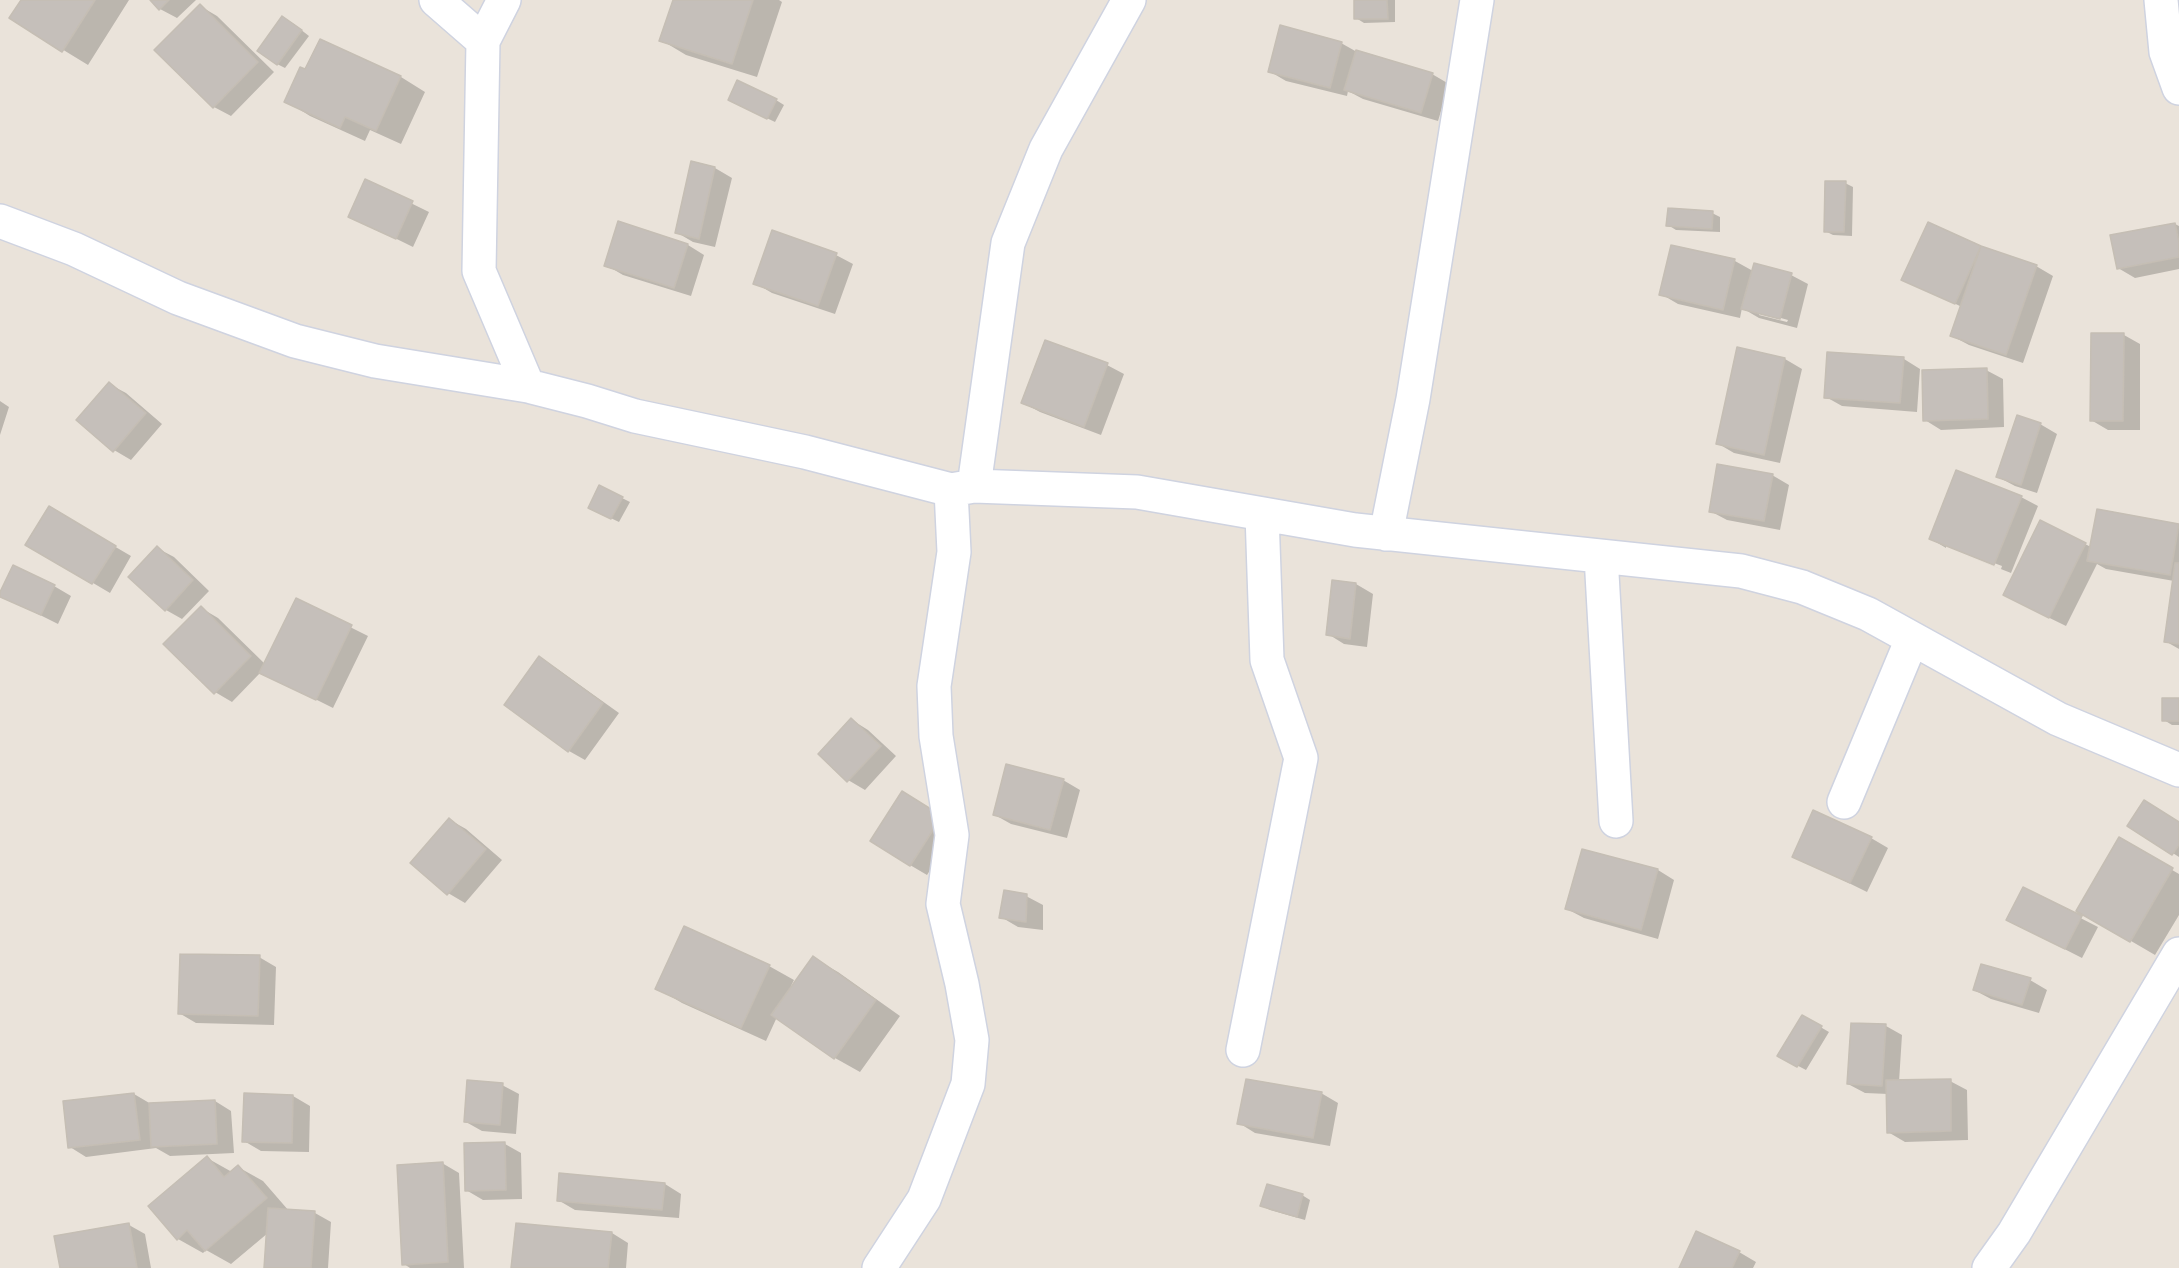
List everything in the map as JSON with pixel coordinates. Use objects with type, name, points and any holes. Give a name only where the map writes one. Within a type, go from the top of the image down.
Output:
[{"type":"street","points":[[436,0],[483,41]]},
{"type":"street","points":[[504,0],[483,41],[479,271],[528,386]]},
{"type":"street","points":[[879,1268],[924,1199],[968,1084],[972,1040],[962,984],[943,904],[952,836],[936,736],[934,686],[963,488],[1008,243],[1046,150],[1129,0]]},
{"type":"street","points":[[1386,534],[1413,399],[1477,0]]},
{"type":"street","points":[[2161,0],[2166,52],[2179,88]]},
{"type":"street","points":[[0,221],[74,249],[178,298],[296,341],[375,361],[528,386],[635,416],[963,488],[1137,492],[1386,534],[1741,571],[1792,584],[1868,614],[2058,720],[2179,770]]},
{"type":"street","points":[[1243,1050],[1302,758],[1267,660],[1262,514]]},
{"type":"street","points":[[1601,556],[1616,821]]},
{"type":"street","points":[[1844,802],[1912,639]]},
{"type":"street","points":[[1989,1268],[2014,1233],[2179,954]]},
{"type":"building","points":[[21,0],[95,0],[62,52],[9,18]]},
{"type":"building","points":[[150,0],[169,0],[159,10]]},
{"type":"building","points":[[673,0],[753,0],[732,64],[659,41]]},
{"type":"building","points":[[1354,0],[1387,0],[1388,19],[1354,19]]},
{"type":"building","points":[[200,4],[258,62],[213,108],[154,50]]},
{"type":"building","points":[[282,16],[302,30],[277,65],[257,51]]},
{"type":"building","points":[[1280,25],[1342,42],[1330,88],[1268,72]]},
{"type":"building","points":[[320,39],[401,76],[376,131],[345,117],[340,128],[284,102],[300,67],[305,69]]},
{"type":"building","points":[[1356,50],[1433,73],[1421,113],[1344,90]]},
{"type":"building","points":[[737,80],[777,99],[767,119],[728,100]]},
{"type":"building","points":[[691,161],[715,167],[699,239],[675,233]]},
{"type":"building","points":[[365,179],[413,201],[396,239],[348,217]]},
{"type":"building","points":[[1825,181],[1846,181],[1844,232],[1824,232]]},
{"type":"building","points":[[1668,208],[1713,211],[1712,229],[1666,226]]},
{"type":"building","points":[[618,221],[688,244],[674,288],[604,266]]},
{"type":"building","points":[[1928,222],[1981,246],[1955,304],[1901,280]]},
{"type":"building","points":[[2175,223],[2179,257],[2117,269],[2110,235]]},
{"type":"building","points":[[772,230],[837,253],[818,306],[753,284]]},
{"type":"building","points":[[1671,245],[1735,259],[1723,310],[1659,295]]},
{"type":"building","points":[[1981,246],[2037,265],[2006,355],[1950,336]]},
{"type":"building","points":[[1754,263],[1792,273],[1780,319],[1741,309]]},
{"type":"building","points":[[2091,333],[2124,333],[2123,421],[2090,421]]},
{"type":"building","points":[[1045,340],[1108,363],[1084,427],[1021,403]]},
{"type":"building","points":[[1737,347],[1785,358],[1764,455],[1716,444]]},
{"type":"building","points":[[1827,352],[1904,357],[1900,403],[1824,398]]},
{"type":"building","points":[[1987,368],[1988,419],[1923,421],[1922,370]]},
{"type":"building","points":[[109,382],[146,413],[113,452],[76,420]]},
{"type":"building","points":[[2017,415],[2041,423],[2021,485],[1996,477]]},
{"type":"building","points":[[1717,464],[1773,474],[1764,521],[1709,512]]},
{"type":"building","points":[[1956,470],[2022,496],[1994,565],[1929,539]]},
{"type":"building","points":[[599,485],[623,497],[611,519],[588,508]]},
{"type":"building","points":[[49,506],[116,546],[92,584],[25,545]]},
{"type":"building","points":[[2097,509],[2179,524],[2170,575],[2087,561]]},
{"type":"building","points":[[2040,520],[2086,543],[2049,618],[2003,595]]},
{"type":"building","points":[[157,546],[193,580],[165,611],[128,577]]},
{"type":"building","points":[[2175,563],[2179,563],[2179,644],[2164,642]]},
{"type":"building","points":[[13,565],[55,585],[41,615],[0,597],[0,592]]},
{"type":"building","points":[[1332,580],[1356,583],[1350,639],[1326,635]]},
{"type":"building","points":[[296,598],[352,625],[316,700],[259,673]]},
{"type":"building","points":[[201,606],[251,656],[214,694],[163,644]]},
{"type":"building","points":[[539,656],[603,703],[568,752],[504,705]]},
{"type":"building","points":[[2162,698],[2179,698],[2179,721],[2162,721]]},
{"type":"building","points":[[851,718],[881,746],[847,782],[818,754]]},
{"type":"building","points":[[1006,764],[1064,779],[1050,830],[993,815]]},
{"type":"building","points":[[902,791],[942,816],[910,866],[870,841]]},
{"type":"building","points":[[2144,800],[2179,822],[2179,845],[2172,855],[2127,826]]},
{"type":"building","points":[[1813,810],[1872,837],[1850,883],[1792,857]]},
{"type":"building","points":[[449,818],[486,849],[447,895],[410,863]]},
{"type":"building","points":[[2119,837],[2173,868],[2130,942],[2076,911]]},
{"type":"building","points":[[1582,849],[1658,869],[1641,930],[1565,909]]},
{"type":"building","points":[[2023,887],[2082,916],[2065,949],[2006,920]]},
{"type":"building","points":[[1004,890],[1027,894],[1026,922],[999,918]]},
{"type":"building","points":[[684,926],[770,965],[741,1028],[655,989]]},
{"type":"building","points":[[180,954],[260,955],[258,1016],[178,1014]]},
{"type":"building","points":[[813,956],[876,1000],[834,1059],[771,1015]]},
{"type":"building","points":[[1981,964],[2031,978],[2022,1005],[1973,990]]},
{"type":"building","points":[[1802,1015],[1822,1026],[1797,1067],[1777,1056]]},
{"type":"building","points":[[1851,1023],[1886,1024],[1882,1086],[1847,1084]]},
{"type":"building","points":[[1246,1079],[1322,1092],[1313,1138],[1237,1124]]},
{"type":"building","points":[[1951,1079],[1951,1131],[1887,1133],[1886,1080]]},
{"type":"building","points":[[467,1080],[503,1083],[500,1125],[464,1122]]},
{"type":"building","points":[[134,1093],[140,1140],[68,1148],[63,1101]]},
{"type":"building","points":[[244,1093],[293,1095],[292,1143],[242,1142]]},
{"type":"building","points":[[215,1100],[217,1144],[151,1147],[149,1103]]},
{"type":"building","points":[[505,1142],[506,1190],[465,1191],[464,1143]]},
{"type":"building","points":[[207,1156],[224,1177],[238,1165],[267,1198],[205,1251],[187,1230],[177,1240],[148,1206]]},
{"type":"building","points":[[443,1162],[448,1262],[402,1265],[397,1165]]},
{"type":"building","points":[[559,1173],[665,1183],[662,1210],[557,1201]]},
{"type":"building","points":[[1267,1184],[1303,1194],[1297,1217],[1260,1206]]},
{"type":"building","points":[[268,1208],[315,1211],[311,1268],[264,1268]]},
{"type":"building","points":[[129,1223],[137,1268],[60,1268],[54,1236]]},
{"type":"building","points":[[516,1223],[612,1232],[608,1268],[511,1268]]},
{"type":"building","points":[[1696,1231],[1740,1251],[1732,1268],[1679,1268]]}]
